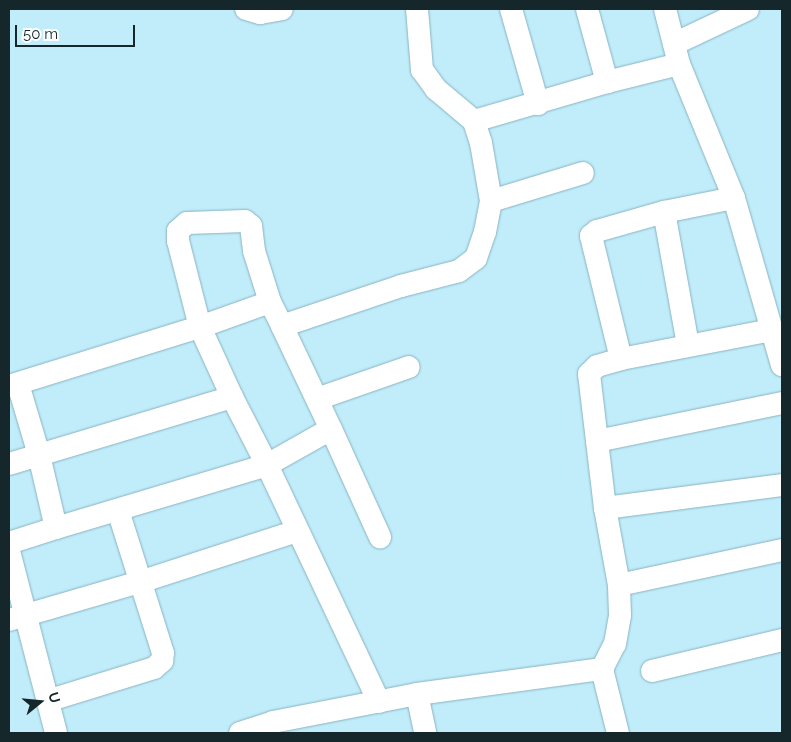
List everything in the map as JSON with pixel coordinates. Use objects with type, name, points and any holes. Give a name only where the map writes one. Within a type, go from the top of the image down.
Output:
[{"type":"street","points":[[246,9],[260,13],[282,9]]},
{"type":"street","points":[[282,326],[401,286],[459,271],[476,258],[485,232],[491,202],[480,143],[474,121],[436,89],[422,70],[417,9]]},
{"type":"street","points":[[511,9],[538,104]]},
{"type":"street","points":[[587,9],[607,82]]},
{"type":"street","points":[[618,733],[602,669],[615,644],[620,615],[619,585],[605,508],[589,374],[597,366],[688,345],[778,345],[734,198],[677,54],[665,9]]},
{"type":"street","points":[[474,121],[538,104],[607,82],[677,54],[748,9]]},
{"type":"street","points":[[491,202],[583,173]]},
{"type":"street","points":[[621,359],[591,236],[596,231],[664,212],[734,198]]},
{"type":"street","points":[[664,212],[688,345]]},
{"type":"street","points":[[379,702],[200,327],[178,241],[178,231],[187,223],[245,221],[251,226],[254,251],[270,302],[332,429],[380,537]]},
{"type":"street","points":[[56,528],[39,454],[13,385],[200,327],[270,302]]},
{"type":"street","points":[[317,399],[409,367]]},
{"type":"street","points":[[9,464],[232,397]]},
{"type":"street","points":[[597,441],[782,403]]},
{"type":"street","points":[[9,543],[266,465],[332,429]]},
{"type":"street","points":[[605,508],[782,485]]},
{"type":"street","points":[[47,701],[154,668],[162,660],[163,653],[118,510]]},
{"type":"street","points":[[16,618],[140,582],[297,531]]},
{"type":"street","points":[[619,585],[782,550]]},
{"type":"street","points":[[9,551],[16,618],[47,701],[56,733]]},
{"type":"street","points":[[652,671],[782,640]]},
{"type":"street","points":[[240,733],[273,722],[417,694],[602,669]]},
{"type":"street","points":[[417,694],[425,733]]}]
